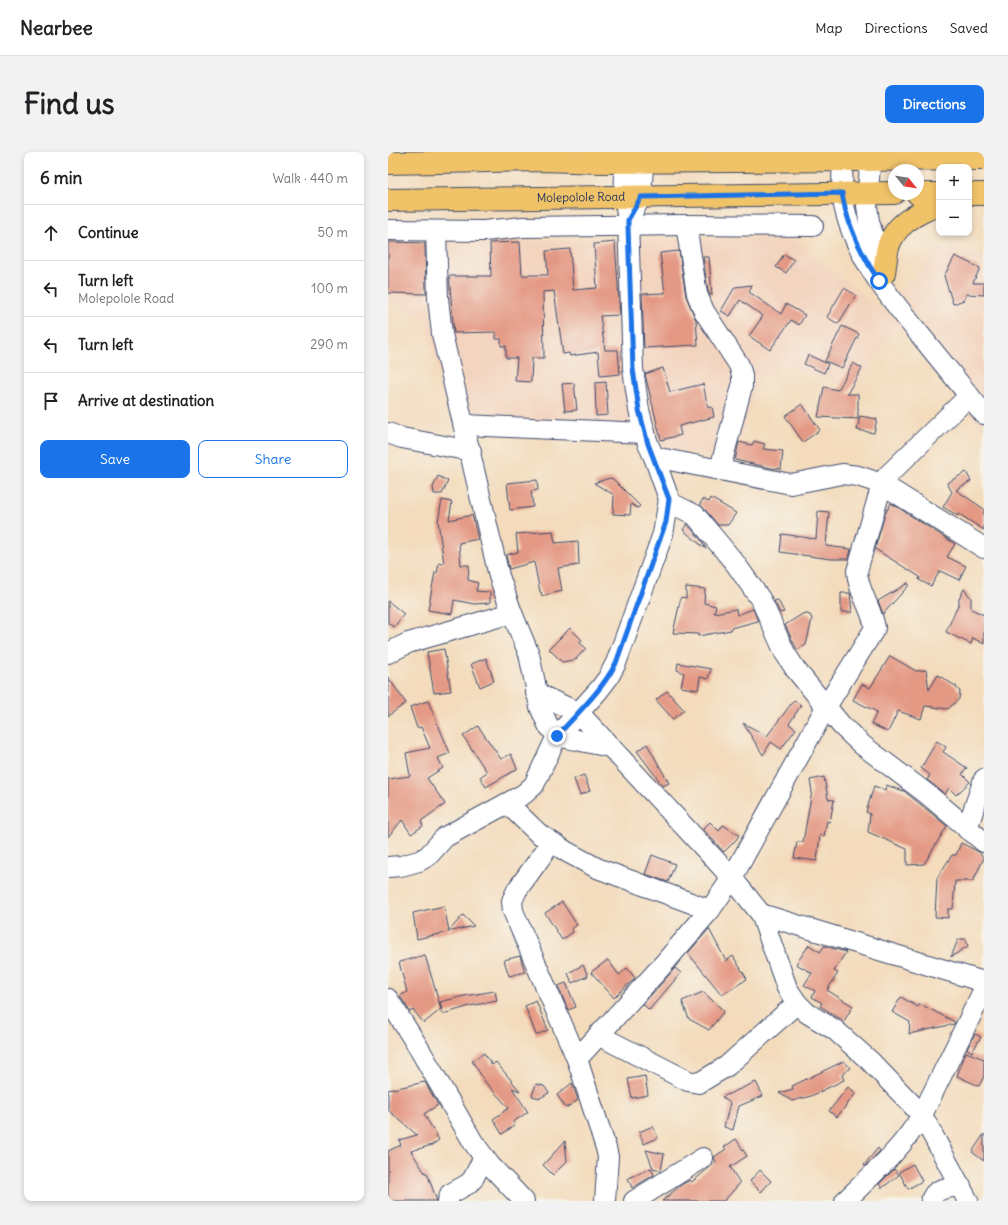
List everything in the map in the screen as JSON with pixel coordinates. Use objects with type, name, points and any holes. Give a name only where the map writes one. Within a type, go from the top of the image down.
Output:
[{"type":"main road","points":[[388,164],[552,156],[871,156],[984,160]]},
{"type":"main road","name":"Molepolole Road","points":[[388,200],[888,193]]},
{"type":"main road","points":[[924,194],[936,194]]},
{"type":"main road","points":[[972,194],[984,194]]},
{"type":"main road","points":[[884,273],[887,250],[892,237],[899,227],[908,219],[936,205]]},
{"type":"street","points":[[635,156],[628,223],[632,358],[639,410],[645,434],[669,499],[673,504],[695,515],[735,563],[761,600],[785,653],[796,670],[842,726],[861,744],[927,794],[984,842]]},
{"type":"street","points":[[843,156],[842,193],[845,208],[854,236],[868,265],[885,291],[894,300],[984,414]]},
{"type":"street","points":[[871,156],[867,193],[869,221],[884,273],[894,300]]},
{"type":"street","points":[[388,230],[436,231],[628,223],[813,226]]},
{"type":"street","points":[[686,225],[697,294],[704,311],[739,365],[742,375],[742,386],[720,469]]},
{"type":"street","points":[[436,231],[438,298],[442,334],[465,425],[499,576],[529,654],[536,693],[543,716],[557,736],[610,747]]},
{"type":"street","points":[[577,1059],[660,968],[710,910],[732,878],[826,707],[870,639],[874,628],[873,618],[858,581],[857,571],[882,484],[894,467],[969,396]]},
{"type":"street","points":[[465,425],[645,434]]},
{"type":"street","points":[[388,433],[402,438],[471,451]]},
{"type":"street","points":[[654,457],[791,484],[842,474],[858,476],[882,484],[984,548]]},
{"type":"street","points":[[388,867],[401,866],[419,861],[428,856],[445,837],[508,804],[524,794],[534,785],[557,736],[579,713],[608,678],[616,663],[663,534],[669,499]]},
{"type":"street","points":[[388,654],[408,643],[512,613]]},
{"type":"street","points":[[536,693],[579,713],[732,878],[760,914],[787,988],[797,1003],[807,1013],[835,1030],[870,1061],[922,1115],[965,1193]]},
{"type":"street","points":[[967,829],[984,779]]},
{"type":"street","points":[[508,804],[551,843],[597,868],[710,910]]},
{"type":"street","points":[[551,843],[516,890],[512,901],[513,911],[577,1059],[606,1148],[608,1157],[606,1201]]},
{"type":"street","points":[[760,914],[984,982]]},
{"type":"street","points":[[845,1201],[894,1154],[911,1133],[922,1115],[984,989]]},
{"type":"street","points":[[388,999],[417,1045],[473,1142],[484,1157],[524,1201]]},
{"type":"street","points":[[598,1035],[688,1081],[699,1083],[727,1066],[797,1003]]},
{"type":"street","points":[[448,1201],[450,1194],[468,1184],[473,1178],[484,1157]]},
{"type":"street","points":[[634,1201],[703,1158]]},
{"type":"street","points":[[931,1201],[934,1193],[939,1190],[965,1193]]},
{"type":"shaded area","points":[[791,238],[881,310],[918,275],[939,245],[984,257],[984,432],[897,325],[854,389],[782,364],[758,383],[735,457],[675,450],[453,431],[426,321],[388,300],[388,243]]},
{"type":"building","points":[[388,242],[425,243],[426,294],[388,293]]},
{"type":"building","points":[[520,242],[522,275],[548,275],[546,251],[570,249],[573,290],[597,288],[594,244],[615,242],[620,315],[600,316],[605,350],[618,350],[620,374],[600,376],[598,352],[570,356],[569,353],[563,354],[554,291],[543,292],[544,358],[532,358],[531,382],[515,381],[517,358],[506,358],[506,346],[501,346],[501,339],[496,339],[496,332],[454,333],[449,276],[491,276],[490,243]]},
{"type":"building","points":[[679,251],[686,296],[696,320],[698,345],[644,348],[642,294],[665,293],[660,253]]},
{"type":"building","points":[[784,254],[794,260],[786,273],[776,267]]},
{"type":"building","points":[[955,256],[980,268],[973,283],[984,283],[984,295],[967,294],[964,300],[953,304],[944,276]]},
{"type":"building","points":[[703,257],[709,257],[712,295],[710,295],[708,291]]},
{"type":"building","points":[[752,285],[749,292],[781,314],[786,304],[805,315],[799,325],[791,320],[770,350],[749,336],[763,316],[740,300],[730,316],[721,311],[735,287]]},
{"type":"building","points":[[844,288],[856,295],[838,324],[827,317]]},
{"type":"building","points":[[842,326],[859,334],[842,368],[825,361]]},
{"type":"building","points":[[808,355],[828,364],[824,373],[804,364]]},
{"type":"building","points":[[853,363],[862,368],[847,394],[858,394],[858,419],[818,417],[824,387],[838,390]]},
{"type":"building","points":[[663,368],[670,392],[703,384],[708,408],[712,407],[714,417],[679,426],[681,435],[661,440],[645,374]]},
{"type":"building","points":[[606,382],[608,415],[596,416],[595,383]]},
{"type":"building","points":[[574,383],[577,410],[565,411],[562,384]]},
{"type":"building","points":[[802,404],[820,430],[803,442],[785,416]]},
{"type":"building","points":[[860,416],[877,419],[874,433],[857,430]]},
{"type":"building","points":[[754,441],[765,444],[763,449],[783,451],[781,469],[735,460],[739,442],[752,445]]},
{"type":"building","points":[[966,472],[971,481],[956,490],[984,509],[984,530],[959,514],[958,516],[943,507],[952,492],[947,483]]},
{"type":"building","points":[[438,476],[448,481],[442,494],[434,494],[433,487]]},
{"type":"building","points":[[610,478],[613,479],[640,506],[638,508],[631,504],[630,515],[613,514],[614,495],[594,483]]},
{"type":"building","points":[[537,480],[538,490],[531,491],[533,507],[510,510],[507,483]]},
{"type":"building","points":[[711,498],[736,513],[728,525],[718,525],[700,504],[703,499],[709,502]]},
{"type":"building","points":[[442,500],[452,502],[449,520],[472,515],[478,539],[459,543],[461,565],[469,565],[468,580],[478,583],[476,591],[490,592],[490,603],[474,604],[454,600],[452,614],[428,610],[435,572],[437,573],[439,563],[444,564],[438,521]]},
{"type":"building","points":[[891,503],[955,544],[947,557],[966,566],[959,580],[940,571],[931,586],[919,580],[920,577],[875,549],[885,514]]},
{"type":"building","points":[[818,511],[829,512],[826,546],[851,549],[849,559],[831,559],[780,552],[782,534],[816,539]]},
{"type":"building","points":[[687,524],[702,541],[706,549],[683,530]]},
{"type":"building","points":[[553,531],[555,543],[578,541],[579,565],[558,568],[562,591],[542,596],[534,562],[509,569],[506,555],[518,552],[516,534]]},
{"type":"building","points":[[908,583],[909,585],[883,614],[878,601]]},
{"type":"building","points":[[686,587],[705,589],[704,603],[716,606],[714,613],[736,609],[737,615],[753,609],[758,621],[731,628],[731,630],[698,636],[698,634],[673,633],[681,597],[686,598]]},
{"type":"building","points":[[964,589],[971,598],[971,609],[984,615],[984,644],[973,638],[971,644],[946,632]]},
{"type":"building","points":[[841,593],[850,593],[852,612],[841,612]]},
{"type":"building","points":[[778,600],[784,612],[780,613],[774,601]]},
{"type":"building","points":[[388,601],[404,614],[394,627],[388,623]]},
{"type":"building","points":[[804,613],[810,615],[812,619],[806,645],[797,650],[785,625]]},
{"type":"building","points":[[570,628],[582,640],[579,642],[586,648],[575,660],[562,662],[549,649]]},
{"type":"building","points":[[444,649],[451,691],[434,693],[427,652]]},
{"type":"building","points":[[890,656],[916,671],[926,670],[929,690],[938,675],[957,687],[956,688],[960,691],[959,699],[948,709],[925,706],[921,719],[898,711],[888,732],[871,724],[877,712],[853,700],[862,684],[870,688]]},
{"type":"building","points":[[486,658],[494,681],[480,687],[471,664]]},
{"type":"building","points":[[678,663],[711,669],[708,679],[700,677],[698,690],[681,687],[684,673],[677,670]]},
{"type":"building","points":[[388,677],[406,703],[388,716]]},
{"type":"building","points":[[667,691],[684,710],[673,719],[656,700]]},
{"type":"building","points":[[794,700],[801,705],[789,724],[796,729],[781,749],[771,742],[763,755],[743,723],[767,736]]},
{"type":"building","points":[[428,701],[450,753],[438,758],[443,768],[427,778],[445,804],[421,821],[423,826],[411,834],[402,820],[388,837],[388,779],[410,776],[406,753],[430,748],[421,727],[417,728],[410,707]]},
{"type":"building","points":[[478,726],[501,759],[511,754],[517,769],[486,787],[480,777],[487,772],[463,736]]},
{"type":"building","points":[[937,741],[946,747],[943,752],[967,768],[962,774],[970,782],[956,795],[949,788],[945,794],[927,780],[930,775],[921,768]]},
{"type":"building","points":[[647,744],[669,783],[663,786],[637,751]]},
{"type":"building","points":[[584,775],[590,791],[580,795],[574,779]]},
{"type":"building","points":[[824,777],[828,799],[834,800],[830,822],[827,821],[824,836],[820,835],[817,861],[794,858],[797,842],[803,842],[812,791],[810,780]]},
{"type":"building","points":[[886,785],[904,791],[947,826],[924,864],[907,865],[907,849],[868,832],[870,814],[866,812],[874,786],[885,790]]},
{"type":"building","points":[[710,822],[719,831],[723,825],[739,835],[724,852],[703,829]]},
{"type":"building","points":[[961,843],[979,852],[984,858],[973,881],[955,881],[953,909],[948,909],[948,918],[935,917],[937,878],[952,855],[956,855]]},
{"type":"building","points":[[652,855],[675,864],[668,882],[645,874]]},
{"type":"building","points":[[562,902],[577,925],[571,929],[573,932],[562,940],[545,913]]},
{"type":"building","points":[[444,906],[449,931],[463,915],[474,926],[417,939],[413,913]]},
{"type":"building","points":[[709,929],[726,961],[733,956],[747,979],[722,995],[688,953]]},
{"type":"building","points":[[966,939],[968,946],[951,957],[958,940]]},
{"type":"building","points":[[809,945],[820,952],[824,946],[846,952],[834,971],[838,973],[827,990],[853,1006],[844,1021],[820,1006],[822,1003],[812,997],[815,991],[804,985],[812,973],[796,964]]},
{"type":"building","points":[[425,955],[441,1009],[424,1023],[413,1010],[410,1012],[400,996],[407,992],[399,962]]},
{"type":"building","points":[[520,956],[525,972],[509,976],[504,960]]},
{"type":"building","points":[[608,960],[619,975],[627,968],[635,978],[614,998],[591,972]]},
{"type":"building","points":[[583,965],[588,976],[572,983],[568,973]]},
{"type":"building","points":[[675,968],[681,973],[649,1010],[643,1004]]},
{"type":"building","points":[[566,983],[576,1007],[568,1010],[558,986]]},
{"type":"building","points":[[495,991],[497,1001],[470,1006],[443,1014],[440,1002]]},
{"type":"building","points":[[703,992],[724,1011],[709,1030],[689,1019],[682,1001]]},
{"type":"building","points":[[901,997],[918,1007],[920,1004],[955,1022],[954,1024],[909,1034],[910,1022],[892,1012]]},
{"type":"building","points":[[536,1001],[548,1030],[536,1035],[525,1006]]},
{"type":"building","points":[[975,1034],[981,1037],[972,1052],[967,1049]]},
{"type":"building","points":[[966,1052],[984,1059],[984,1076],[979,1086],[957,1076]]},
{"type":"building","points":[[484,1053],[492,1065],[496,1062],[520,1091],[512,1088],[528,1112],[513,1122],[515,1125],[502,1134],[493,1119],[509,1108],[486,1083],[472,1061]]},
{"type":"building","points":[[844,1061],[850,1068],[842,1075],[844,1080],[811,1096],[792,1101],[779,1093],[793,1089],[792,1086]]},
{"type":"building","points":[[645,1076],[648,1095],[632,1098],[628,1079]]},
{"type":"building","points":[[425,1082],[438,1105],[424,1114],[439,1140],[432,1145],[411,1151],[425,1173],[427,1173],[437,1201],[388,1201],[388,1151],[401,1145],[399,1140],[417,1135],[388,1110],[388,1090]]},
{"type":"building","points":[[756,1082],[763,1096],[739,1106],[733,1130],[724,1127],[730,1103],[722,1097]]},
{"type":"building","points":[[572,1083],[578,1100],[566,1108],[557,1095]]},
{"type":"building","points":[[536,1084],[544,1086],[549,1093],[540,1098],[532,1096]]},
{"type":"building","points":[[848,1087],[856,1093],[837,1117],[829,1111]]},
{"type":"building","points":[[653,1126],[658,1138],[644,1144],[639,1132]]},
{"type":"building","points":[[984,1134],[984,1161],[972,1152]]},
{"type":"building","points":[[736,1139],[747,1156],[730,1167],[740,1183],[724,1201],[662,1201],[681,1185],[690,1180],[692,1182],[716,1162],[714,1157],[726,1149],[724,1147]]},
{"type":"building","points":[[565,1141],[567,1161],[553,1175],[543,1165]]},
{"type":"building","points":[[878,1148],[880,1151],[865,1166],[864,1165]]},
{"type":"building","points":[[646,1150],[664,1154],[661,1170],[653,1168]]},
{"type":"building","points":[[913,1164],[922,1181],[908,1189],[899,1172]]},
{"type":"building","points":[[651,1168],[654,1175],[632,1188],[628,1178]]},
{"type":"building","points":[[894,1169],[899,1175],[882,1188],[879,1184]]},
{"type":"building","points":[[760,1170],[771,1181],[761,1192],[750,1181]]},
{"type":"route","points":[[557,736],[598,691],[608,678],[616,663],[657,551],[666,522],[669,499],[645,434],[639,410],[631,348],[628,220],[641,197],[673,195],[842,193],[848,221],[854,236],[868,265],[879,281]]}]
